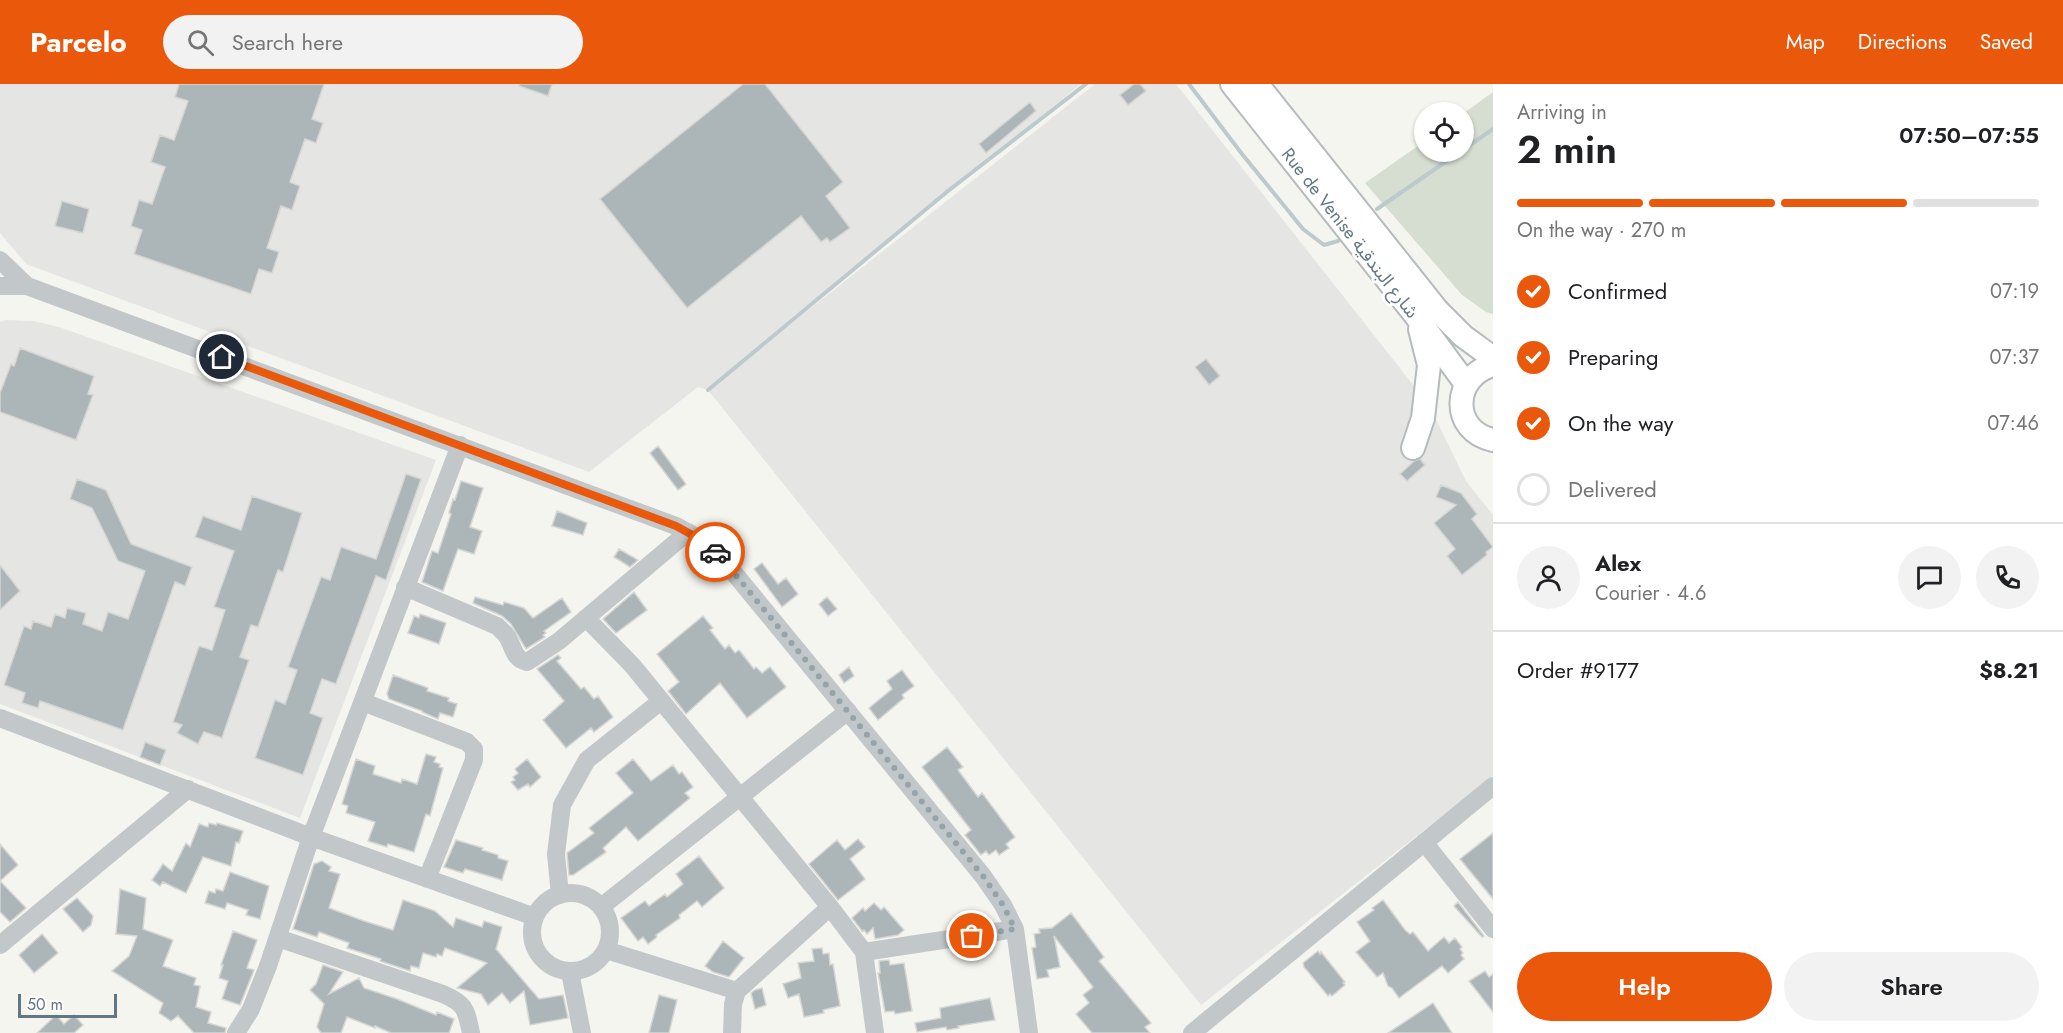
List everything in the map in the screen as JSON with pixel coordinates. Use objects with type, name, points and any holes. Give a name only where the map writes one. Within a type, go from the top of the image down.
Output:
[{"type":"main road","name":"Rue de Venise شارع البندقية","points":[[1232,84],[1416,316],[1466,384]]},
{"type":"main road","name":"Rue de Venise شارع البندقية","points":[[1257,84],[1438,311],[1463,336],[1493,358]]},
{"type":"main road","points":[[1413,448],[1424,418],[1429,365],[1416,316]]},
{"type":"main road","points":[[1492,444],[1473,431],[1466,421],[1461,410],[1461,398],[1466,384],[1481,369],[1493,365]]},
{"type":"street","points":[[0,260],[27,286]]},
{"type":"street","points":[[0,286],[27,286],[676,526],[705,542],[734,573],[848,711],[983,876],[1003,905],[1015,929],[1029,1033]]},
{"type":"street","points":[[236,1033],[251,1009],[278,938],[311,837],[460,445]]},
{"type":"street","points":[[405,587],[497,626],[508,636],[512,651],[527,662],[559,641],[688,532]]},
{"type":"street","points":[[586,618],[632,665],[830,907],[864,952],[875,1033]]},
{"type":"street","points":[[560,895],[555,854],[562,805],[587,760],[661,701]]},
{"type":"street","points":[[363,702],[467,742],[474,749],[474,760],[427,879]]},
{"type":"street","points":[[601,907],[848,711]]},
{"type":"street","points":[[0,718],[311,837],[535,917]]},
{"type":"street","points":[[1192,1033],[1493,786]]},
{"type":"street","points":[[0,945],[188,789]]},
{"type":"street","points":[[1424,842],[1493,929]]},
{"type":"street","points":[[560,895],[582,895],[592,899],[601,907],[607,916],[610,939],[606,950],[591,966],[570,972],[550,965],[536,949],[532,928],[535,917],[549,900],[560,895]]},
{"type":"street","points":[[732,1033],[733,1004],[737,991],[830,907]]},
{"type":"street","points":[[864,952],[1015,929]]},
{"type":"street","points":[[278,938],[457,1000],[466,1012],[471,1033]]},
{"type":"street","points":[[606,950],[737,991]]},
{"type":"street","points":[[570,972],[582,1033]]},
{"type":"shaded area","points":[[0,84],[1081,84],[746,359],[1095,84],[1176,84],[1429,405],[1466,481],[1493,515],[1493,776],[1201,1005],[708,390],[698,387],[589,472],[26,264],[0,233]]},
{"type":"shaded area","points":[[1493,92],[1493,314],[1486,312],[1462,295],[1365,183],[1414,149],[1414,162],[1474,162],[1474,106]]},
{"type":"shaded area","points":[[33,321],[59,327],[436,460],[300,818],[0,704],[0,322]]},
{"type":"building","points":[[179,84],[324,84],[312,119],[323,123],[316,143],[305,139],[290,182],[300,186],[292,210],[281,206],[267,248],[279,252],[272,273],[259,269],[251,294],[134,254],[142,230],[131,226],[139,200],[152,204],[165,167],[151,162],[160,135],[174,140],[188,101],[175,97]]},
{"type":"building","points":[[519,84],[552,84],[548,96],[519,86]]},
{"type":"building","points":[[743,84],[765,84],[843,182],[826,196],[850,228],[830,242],[827,238],[821,242],[801,216],[687,308],[600,199]]},
{"type":"building","points":[[1134,84],[1140,84],[1146,91],[1128,105],[1120,95]]},
{"type":"building","points":[[1030,102],[1036,111],[986,153],[979,144]]},
{"type":"building","points":[[62,201],[89,209],[83,233],[55,226]]},
{"type":"building","points":[[20,348],[94,376],[88,394],[93,395],[76,440],[0,412],[0,393],[11,364],[14,366]]},
{"type":"building","points":[[1206,359],[1220,376],[1209,385],[1195,367]]},
{"type":"building","points":[[658,446],[686,484],[678,490],[650,453]]},
{"type":"building","points":[[1420,459],[1425,465],[1407,481],[1400,474],[1414,461]]},
{"type":"building","points":[[406,474],[421,479],[386,580],[376,576],[336,684],[322,679],[310,713],[323,718],[303,775],[255,758],[275,700],[285,704],[297,670],[288,667],[321,577],[330,580],[341,547],[376,559]]},
{"type":"building","points":[[77,479],[106,490],[131,544],[192,567],[185,586],[175,582],[123,730],[40,701],[38,708],[22,703],[25,693],[4,685],[24,626],[31,629],[33,621],[51,627],[55,614],[65,618],[67,608],[86,613],[83,624],[102,631],[108,612],[128,619],[145,571],[118,561],[92,508],[70,499]]},
{"type":"building","points":[[461,481],[483,488],[470,527],[482,531],[474,554],[458,549],[443,591],[422,582],[432,551],[438,553],[451,514],[449,513],[453,499],[455,500]]},
{"type":"building","points":[[1441,485],[1461,493],[1477,514],[1472,519],[1493,547],[1486,552],[1487,555],[1462,575],[1447,556],[1455,549],[1434,523],[1456,505],[1436,497]]},
{"type":"building","points":[[252,496],[302,513],[283,572],[278,570],[258,627],[251,625],[240,657],[249,660],[222,738],[204,732],[198,744],[177,733],[182,725],[173,722],[199,646],[212,650],[225,610],[214,607],[234,551],[195,537],[203,516],[241,530]]},
{"type":"building","points":[[557,511],[587,523],[583,535],[552,526]]},
{"type":"building","points":[[619,549],[638,560],[630,567],[614,557]]},
{"type":"building","points":[[762,563],[778,584],[786,578],[798,594],[782,607],[754,569]]},
{"type":"building","points":[[0,565],[20,591],[0,610]]},
{"type":"building","points":[[634,592],[647,610],[616,633],[603,619]]},
{"type":"building","points":[[475,597],[524,608],[533,618],[562,598],[571,612],[544,631],[545,637],[526,649],[511,624],[502,616],[473,603]]},
{"type":"building","points":[[827,597],[837,609],[828,616],[819,604]]},
{"type":"building","points":[[420,614],[446,623],[439,644],[408,633],[414,616],[419,618]]},
{"type":"building","points":[[703,616],[713,628],[710,630],[725,649],[729,645],[735,653],[739,650],[754,669],[756,667],[762,673],[770,667],[786,687],[747,718],[720,683],[686,714],[668,691],[679,682],[657,654]]},
{"type":"building","points":[[558,655],[561,658],[557,661],[581,689],[584,687],[594,699],[598,696],[613,717],[594,732],[591,728],[566,748],[543,720],[564,701],[537,669]]},
{"type":"building","points":[[849,667],[854,676],[844,683],[839,675]]},
{"type":"building","points":[[902,670],[914,686],[902,695],[904,698],[878,720],[869,708],[892,689],[887,681]]},
{"type":"building","points":[[393,675],[428,688],[427,691],[449,698],[448,701],[457,704],[453,717],[440,713],[438,719],[389,699],[387,694]]},
{"type":"building","points":[[145,742],[166,750],[160,765],[140,757]]},
{"type":"building","points":[[947,747],[963,767],[958,770],[978,797],[982,793],[1015,837],[1006,844],[1009,848],[999,855],[996,850],[989,855],[986,851],[981,855],[965,835],[971,830],[922,767]]},
{"type":"building","points":[[426,754],[436,757],[434,762],[443,768],[430,816],[426,814],[414,852],[368,841],[375,822],[346,813],[348,806],[342,804],[356,759],[375,766],[373,774],[401,783],[402,779],[417,784]]},
{"type":"building","points":[[527,759],[541,777],[530,787],[528,784],[518,790],[511,782],[515,780],[513,777],[518,773],[515,769]]},
{"type":"building","points":[[633,759],[651,781],[673,765],[679,774],[682,772],[693,787],[685,793],[690,798],[638,841],[626,827],[603,848],[606,852],[573,875],[569,875],[567,853],[594,833],[589,828],[633,793],[616,773]]},
{"type":"building","points":[[209,823],[216,825],[217,823],[243,831],[239,843],[236,842],[231,866],[203,857],[186,893],[163,882],[160,886],[152,880],[163,864],[172,871],[186,843],[190,847],[199,824],[208,827]]},
{"type":"building","points":[[1493,833],[1493,899],[1460,859]]},
{"type":"building","points":[[858,839],[865,847],[850,859],[865,879],[838,900],[809,864],[837,840],[845,850]]},
{"type":"building","points":[[456,840],[483,848],[482,850],[508,861],[502,880],[465,869],[463,873],[444,867]]},
{"type":"building","points":[[0,844],[18,865],[0,881]]},
{"type":"building","points":[[699,856],[724,888],[702,907],[697,901],[648,944],[643,937],[638,941],[621,918],[645,901],[649,906],[665,894],[667,897],[683,884],[676,874]]},
{"type":"building","points":[[322,861],[331,867],[329,871],[340,874],[329,908],[364,921],[393,930],[403,900],[435,911],[453,927],[456,918],[482,927],[484,921],[502,927],[496,949],[539,999],[563,995],[568,1018],[530,1025],[524,991],[510,1003],[502,993],[488,1005],[481,994],[457,988],[487,963],[445,948],[442,956],[437,954],[436,957],[423,953],[419,968],[411,966],[410,971],[347,948],[349,943],[319,932],[317,937],[293,929],[314,864]]},
{"type":"building","points":[[230,872],[269,886],[260,919],[246,915],[248,910],[227,903],[225,909],[205,903],[209,891],[215,893],[216,889],[223,891]]},
{"type":"building","points":[[0,881],[26,908],[10,922],[0,912]]},
{"type":"building","points":[[120,889],[146,898],[143,929],[173,940],[163,966],[196,978],[194,985],[200,986],[196,1007],[211,1012],[208,1023],[226,1028],[225,1033],[194,1033],[178,1016],[171,1021],[159,1013],[163,1003],[112,971],[129,956],[137,936],[116,934]]},
{"type":"building","points":[[77,898],[93,916],[91,925],[83,932],[63,909]]},
{"type":"building","points":[[1383,900],[1405,930],[1410,934],[1413,932],[1428,951],[1444,937],[1449,943],[1455,938],[1462,947],[1461,955],[1464,959],[1448,973],[1442,966],[1399,998],[1388,986],[1383,973],[1377,977],[1356,952],[1370,941],[1357,922],[1374,910],[1372,908]]},
{"type":"building","points":[[1458,902],[1484,936],[1482,937],[1454,906]]},
{"type":"building","points":[[874,903],[881,910],[884,907],[904,930],[898,935],[875,939],[873,928],[867,934],[864,930],[862,931],[852,918],[863,908],[865,911]]},
{"type":"building","points":[[1071,913],[1104,957],[1099,961],[1151,1023],[1145,1027],[1150,1033],[1092,1033],[1076,1014],[1089,1003],[1083,995],[1093,987],[1054,936],[1060,967],[1047,970],[1049,977],[1037,979],[1032,948],[1036,947],[1034,934],[1040,933],[1039,929],[1052,928]]},
{"type":"building","points":[[233,931],[257,940],[247,968],[254,970],[240,1005],[222,999],[228,981],[219,978]]},
{"type":"building","points":[[42,934],[58,953],[34,973],[19,955]]},
{"type":"building","points":[[723,941],[744,958],[729,977],[713,972],[705,966]]},
{"type":"building","points":[[822,948],[823,954],[829,953],[830,965],[833,964],[840,1006],[823,1010],[824,1013],[804,1017],[799,994],[788,998],[783,984],[801,978],[798,963],[814,961],[812,949]]},
{"type":"building","points":[[1318,951],[1345,982],[1343,983],[1345,985],[1332,996],[1330,994],[1328,996],[1304,967],[1303,963]]},
{"type":"building","points":[[889,960],[890,965],[904,963],[912,1011],[895,1014],[894,1011],[885,1012],[878,973],[880,973],[879,961]]},
{"type":"building","points":[[323,965],[343,972],[329,994],[359,978],[364,988],[436,1015],[437,1012],[454,1019],[449,1033],[391,1033],[347,1017],[341,1033],[321,1033],[317,1027],[324,1004],[310,990],[316,984]]},
{"type":"building","points":[[1485,971],[1489,977],[1493,974],[1493,1012],[1469,981]]},
{"type":"building","points":[[762,988],[766,1005],[755,1009],[751,993]]},
{"type":"building","points":[[659,995],[677,1000],[669,1033],[649,1033]]},
{"type":"building","points":[[990,998],[995,1020],[947,1030],[946,1027],[917,1032],[915,1023],[941,1018],[940,1008]]},
{"type":"building","points":[[1433,1003],[1452,1033],[1388,1033]]},
{"type":"building","points":[[56,1015],[64,1024],[74,1015],[83,1025],[74,1033],[37,1033]]},
{"type":"waterway","points":[[708,390],[948,191],[1086,84]]},
{"type":"waterway","points":[[1189,84],[1303,229],[1324,245],[1338,241]]},
{"type":"waterway","points":[[1474,142],[1493,129]]},
{"type":"waterway","points":[[1377,209],[1445,162]]},
{"type":"way so far","points":[[715,552],[983,876],[1003,905],[1015,929],[972,936]]},
{"type":"route","points":[[222,357],[676,526],[705,542],[715,552]]}]
